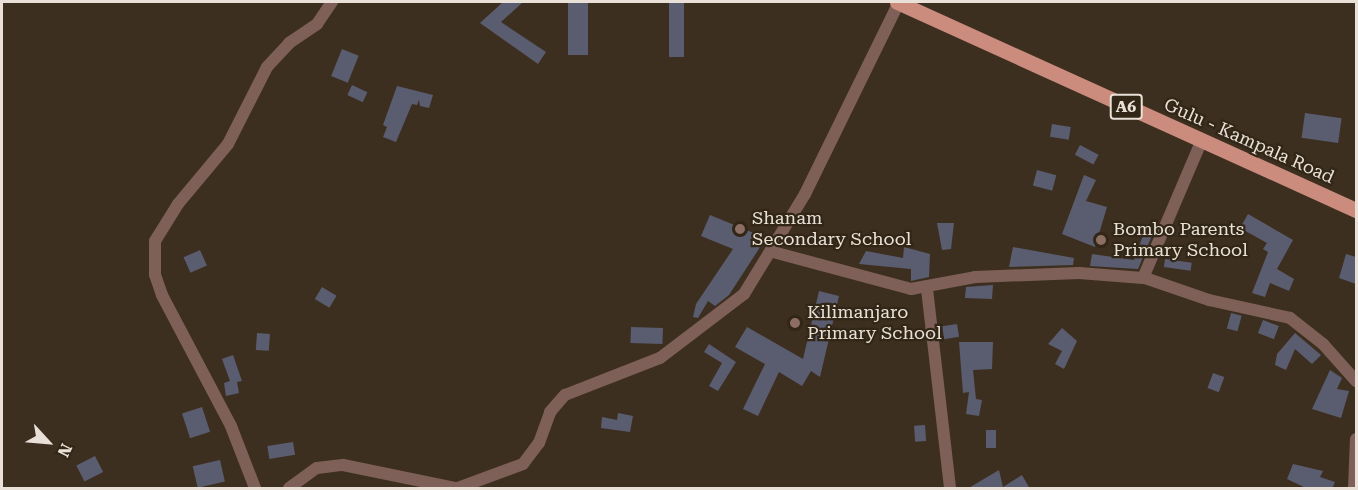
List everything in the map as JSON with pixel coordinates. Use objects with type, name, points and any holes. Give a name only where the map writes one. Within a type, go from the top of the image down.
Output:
[{"type":"main road","name":"Gulu - Kampala Road","points":[[898,2],[1356,210]]},
{"type":"street","points":[[255,489],[231,426],[162,295],[155,275],[155,241],[178,204],[228,144],[267,67],[289,43],[317,24],[332,2]]},
{"type":"street","points":[[289,489],[317,468],[343,465],[457,489],[522,464],[539,443],[549,412],[565,395],[671,351],[744,294],[773,252],[898,2]]},
{"type":"street","points":[[1144,278],[1202,140]]},
{"type":"street","points":[[773,252],[895,287],[927,289],[954,278],[1079,273],[1144,278],[1209,300],[1290,318],[1323,344],[1356,381]]},
{"type":"street","points":[[927,289],[950,489]]},
{"type":"street","points":[[1354,489],[1356,439]]},
{"type":"building","points":[[503,2],[523,2],[501,22],[546,52],[538,64],[480,23]]},
{"type":"building","points":[[568,2],[588,2],[588,55],[568,55]]},
{"type":"building","points":[[669,2],[684,2],[684,57],[669,57]]},
{"type":"building","points":[[342,49],[359,56],[348,83],[331,76]]},
{"type":"building","points":[[352,85],[367,92],[363,102],[347,95]]},
{"type":"building","points":[[397,86],[433,95],[429,108],[420,106],[419,100],[417,105],[412,104],[396,142],[383,137],[387,127],[383,125]]},
{"type":"building","points":[[1305,113],[1342,118],[1338,143],[1302,138]]},
{"type":"building","points":[[1052,124],[1071,127],[1069,140],[1050,137]]},
{"type":"building","points":[[1080,145],[1099,155],[1093,165],[1075,155]]},
{"type":"building","points":[[1037,170],[1056,175],[1052,191],[1033,185]]},
{"type":"building","points":[[1084,175],[1096,180],[1086,201],[1107,207],[1095,247],[1062,234]]},
{"type":"building","points":[[1248,214],[1293,240],[1277,269],[1294,279],[1289,291],[1270,283],[1265,297],[1252,293],[1268,252],[1263,249],[1267,243],[1240,228]]},
{"type":"building","points":[[710,215],[766,238],[729,295],[715,306],[708,301],[698,318],[693,317],[696,304],[733,249],[701,236]]},
{"type":"building","points":[[937,223],[954,223],[951,249],[942,250]]},
{"type":"building","points":[[1145,230],[1153,233],[1138,269],[1090,266],[1092,254],[1134,260]]},
{"type":"building","points":[[904,247],[930,254],[929,277],[911,281],[911,269],[859,264],[866,251],[903,258]]},
{"type":"building","points":[[1013,247],[1074,258],[1073,265],[1009,267]]},
{"type":"building","points":[[200,250],[207,266],[190,273],[184,257]]},
{"type":"building","points":[[1346,254],[1356,257],[1356,284],[1339,278]]},
{"type":"building","points":[[1165,259],[1192,263],[1191,271],[1164,267]]},
{"type":"building","points":[[993,285],[992,299],[965,298],[966,287]]},
{"type":"building","points":[[322,287],[337,296],[329,308],[315,299]]},
{"type":"building","points":[[819,291],[839,296],[820,377],[811,371],[802,386],[779,372],[758,416],[743,409],[765,364],[735,347],[747,327],[803,359]]},
{"type":"building","points":[[1231,313],[1242,316],[1237,331],[1227,328]]},
{"type":"building","points":[[1263,320],[1279,326],[1274,339],[1258,333]]},
{"type":"building","points":[[957,324],[959,337],[944,339],[942,326]]},
{"type":"building","points":[[631,327],[663,328],[662,344],[630,343]]},
{"type":"building","points":[[1062,328],[1077,341],[1064,369],[1055,364],[1062,351],[1048,344]]},
{"type":"building","points":[[257,333],[270,334],[269,351],[256,350]]},
{"type":"building","points":[[1295,333],[1321,355],[1312,364],[1295,349],[1286,370],[1275,365],[1277,354]]},
{"type":"building","points":[[959,342],[993,342],[992,369],[973,370],[976,399],[982,400],[979,416],[966,414],[969,392],[963,393]]},
{"type":"building","points":[[709,344],[736,362],[718,391],[709,386],[722,363],[704,352]]},
{"type":"building","points":[[233,355],[242,381],[237,382],[239,393],[226,396],[224,383],[230,381],[222,359]]},
{"type":"building","points":[[1330,370],[1342,378],[1337,389],[1349,391],[1341,418],[1312,409]]},
{"type":"building","points":[[1213,373],[1224,377],[1219,392],[1208,388]]},
{"type":"building","points":[[202,407],[210,432],[190,438],[182,413]]},
{"type":"building","points":[[618,413],[633,416],[630,432],[601,428],[602,417],[617,420]]},
{"type":"building","points":[[925,425],[926,441],[915,442],[914,426]]},
{"type":"building","points":[[986,430],[996,430],[996,448],[986,448]]},
{"type":"building","points":[[293,442],[295,455],[269,459],[267,446]]},
{"type":"building","points":[[95,456],[103,472],[84,482],[76,466]]},
{"type":"building","points":[[220,460],[225,481],[198,488],[193,466]]},
{"type":"building","points":[[1293,464],[1323,471],[1320,477],[1335,482],[1332,489],[1308,489],[1287,479]]},
{"type":"building","points":[[999,470],[1003,487],[1022,475],[1030,489],[967,489]]},
{"type":"place","name":"Shanam Secondary School","points":[[740,229]]},
{"type":"place","name":"Bombo Parents Primary School","points":[[1101,240]]},
{"type":"place","name":"Kilimanjaro Primary School","points":[[795,323]]}]
